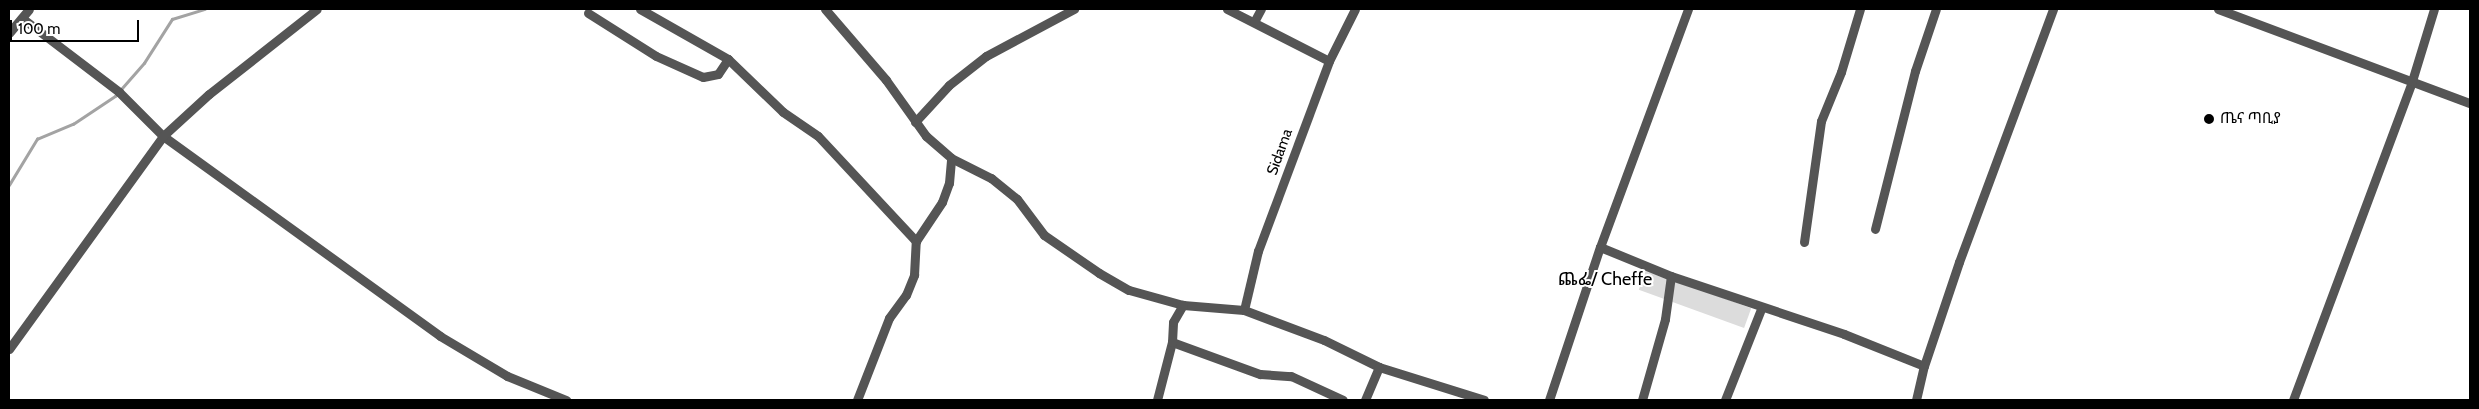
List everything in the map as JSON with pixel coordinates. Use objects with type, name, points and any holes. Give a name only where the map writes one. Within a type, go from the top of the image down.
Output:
[{"type":"street","points":[[9,33],[29,9]]},
{"type":"street","points":[[9,349],[163,136],[209,94],[317,9]]},
{"type":"street","points":[[640,9],[728,59],[783,112],[818,136],[916,241]]},
{"type":"street","points":[[825,9],[886,80],[915,122],[951,158],[991,178],[1018,199],[1044,236],[1064,252],[1129,290],[1183,305],[1244,310],[1324,340],[1379,367],[1484,400]]},
{"type":"street","points":[[915,122],[949,85],[986,56],[1074,9]]},
{"type":"street","points":[[1227,9],[1329,62]]},
{"type":"street","points":[[1254,22],[1261,9]]},
{"type":"street","name":"Sidama","points":[[1244,310],[1258,251],[1329,62],[1354,9]]},
{"type":"street","points":[[1549,400],[1600,247],[1688,9]]},
{"type":"street","points":[[1804,242],[1821,121],[1841,72],[1860,9]]},
{"type":"street","points":[[1875,229],[1915,71],[1936,9]]},
{"type":"street","points":[[1916,400],[1924,366],[2012,114],[2053,9]]},
{"type":"street","points":[[2218,9],[2470,103]]},
{"type":"street","points":[[2294,400],[2412,81],[2434,9]]},
{"type":"street","points":[[588,13],[656,56],[703,78],[718,74],[728,59]]},
{"type":"street","points":[[22,18],[119,92],[163,136],[440,336],[508,376],[566,400]]},
{"type":"street","points":[[857,400],[889,318],[906,295],[914,275],[916,241],[942,202],[949,183],[951,158]]},
{"type":"street","points":[[1600,247],[1671,276],[1761,309],[1844,334],[1924,366]]},
{"type":"street","points":[[1642,400],[1665,319],[1671,276]]},
{"type":"street","points":[[1157,400],[1172,342],[1173,322],[1183,305]]},
{"type":"street","points":[[1725,400],[1761,309]]},
{"type":"street","points":[[1172,342],[1260,374],[1291,376],[1343,400]]},
{"type":"street","points":[[1365,400],[1379,367]]},
{"type":"shaded area","points":[[1646,270],[1751,308],[1744,328],[1639,290]]},
{"type":"waterway","points":[[9,185],[37,139],[73,124],[115,96],[144,63],[172,19],[205,9]]},
{"type":"place","name":"ጤና ጣቢያ","points":[[2209,119]]},
{"type":"district","name":"ጨፌ/ Cheffe","points":[[1605,279]]}]
